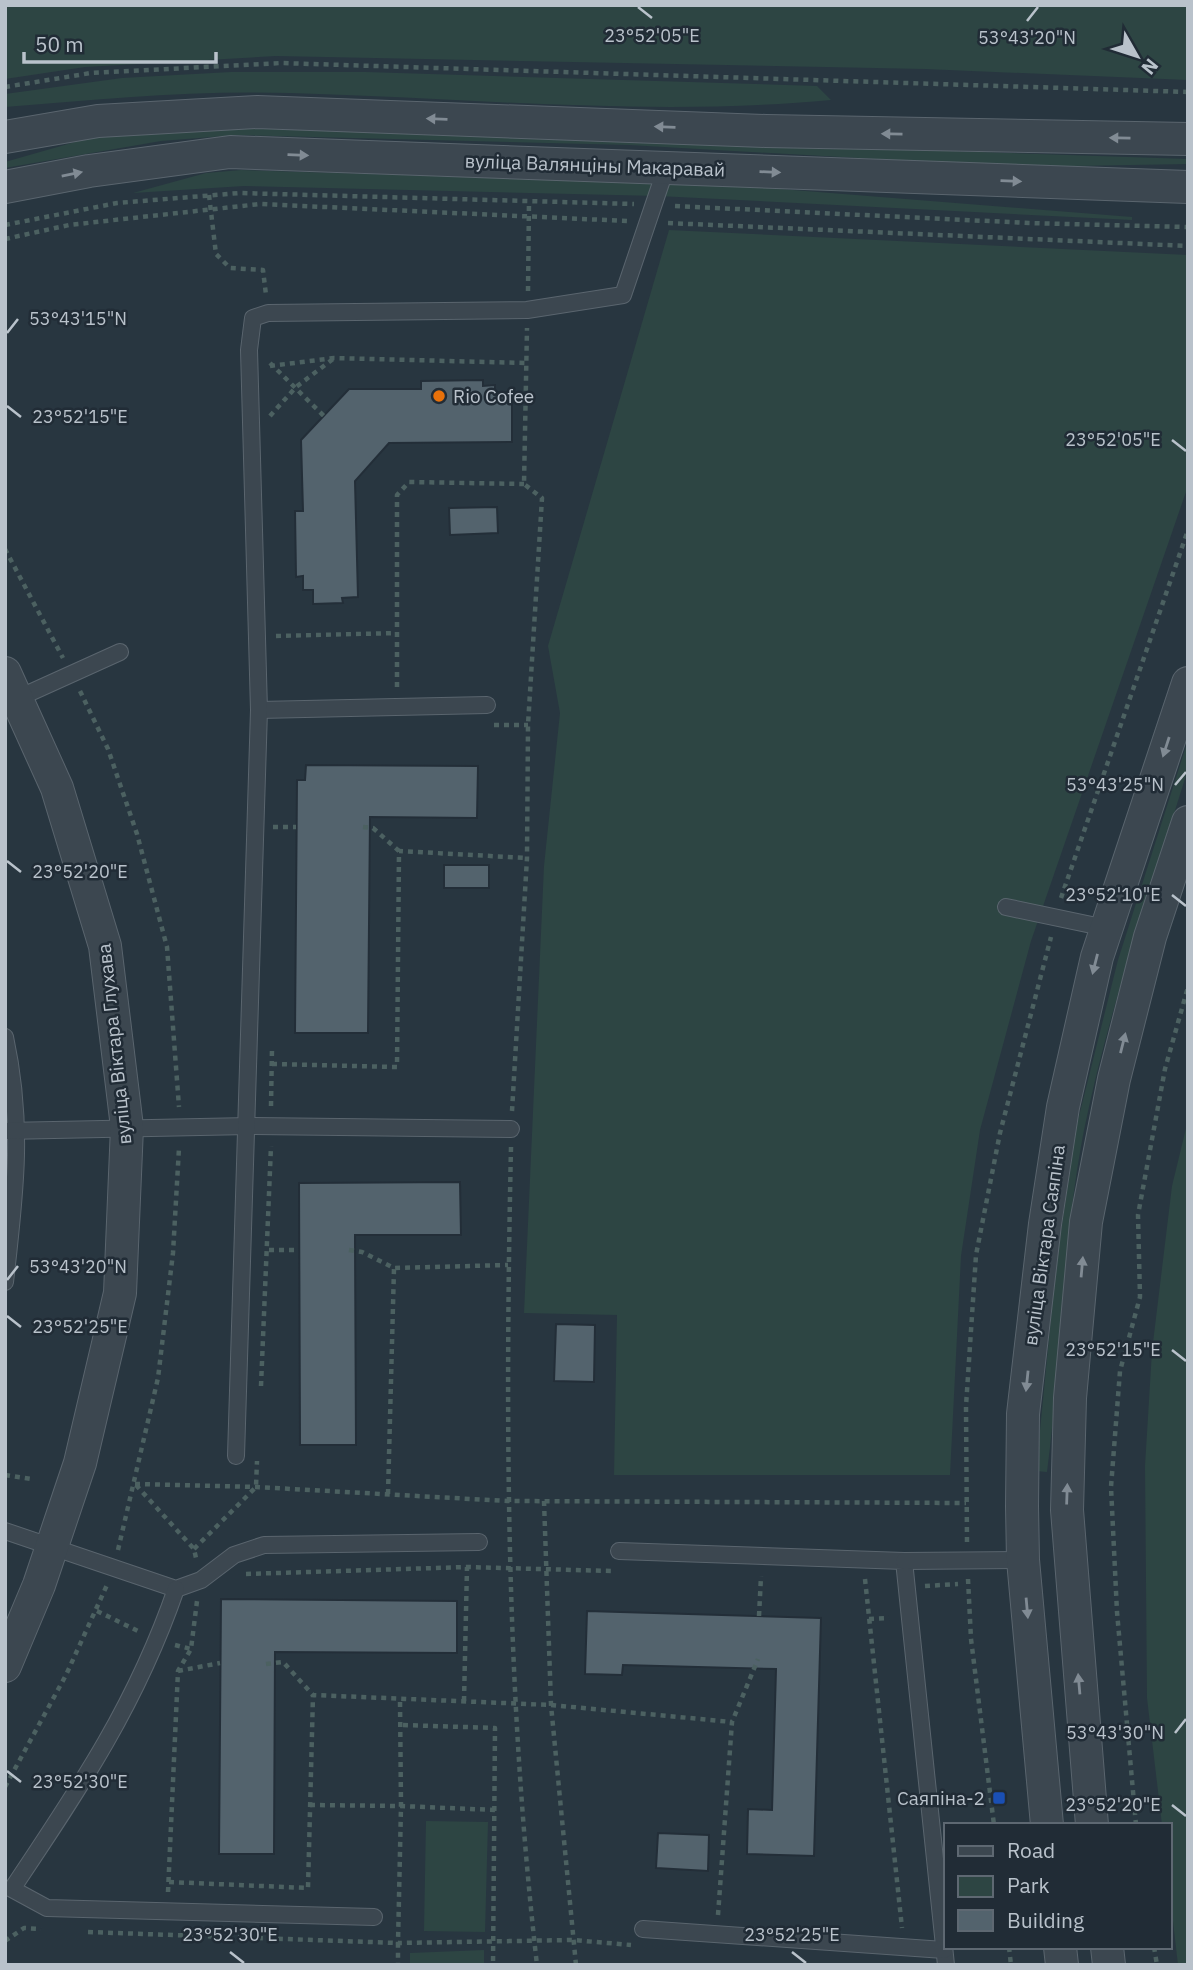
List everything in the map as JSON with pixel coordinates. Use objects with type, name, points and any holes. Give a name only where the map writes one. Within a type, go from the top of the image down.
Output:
[{"type":"street","name":"вуліца Валянціны Макаравай","points":[[5,137],[98,121],[257,111],[766,131],[1188,139]]},
{"type":"street","name":"вуліца Валянціны Макаравай","points":[[5,187],[89,171],[230,152],[1188,187]]},
{"type":"street","name":"вуліца Віктара Саяпіна","points":[[1047,1823],[1023,1560],[1023,1414],[1045,1224],[1063,1107],[1097,957],[1188,683]]},
{"type":"street","name":"вуліца Віктара Глухава","points":[[5,1666],[52,1549],[80,1463],[120,1293],[127,1127],[105,946],[57,788],[10,692]]},
{"type":"street","name":"вуліца Віктара Саяпіна","points":[[1092,1823],[1068,1562],[1070,1398],[1086,1222],[1114,1079],[1150,937],[1188,822]]},
{"type":"street","points":[[1023,1560],[1068,1562]]},
{"type":"lane","points":[[236,1456],[249,1126],[259,710],[249,350],[253,318],[268,313],[527,310],[623,295],[666,168]]},
{"type":"lane","points":[[10,692],[120,652]]},
{"type":"lane","points":[[259,710],[487,705]]},
{"type":"lane","points":[[1006,908],[1106,928]]},
{"type":"lane","points":[[5,1037],[12,1132],[19,1163],[5,1282]]},
{"type":"lane","points":[[12,1132],[249,1126],[511,1129]]},
{"type":"lane","points":[[5,1531],[176,1589],[201,1580],[234,1555],[264,1545],[479,1542]]},
{"type":"lane","points":[[619,1551],[904,1561],[1023,1560]]},
{"type":"lane","points":[[904,1561],[944,1947]]},
{"type":"lane","points":[[176,1589],[158,1640],[133,1696],[86,1779],[9,1894],[47,1908],[374,1917]]},
{"type":"lane","points":[[643,1929],[904,1948],[945,1957]]},
{"type":"path","points":[[5,87],[91,74],[281,63],[1188,92]]},
{"type":"path","points":[[5,225],[117,203],[240,193],[653,205],[1029,223],[1188,227]]},
{"type":"path","points":[[209,195],[216,254],[229,268],[263,270]]},
{"type":"path","points":[[524,484],[529,201]]},
{"type":"path","points":[[5,239],[69,225],[260,204],[1188,246]]},
{"type":"path","points":[[270,364],[334,358],[526,363]]},
{"type":"path","points":[[268,405],[268,419],[296,387],[334,358]]},
{"type":"path","points":[[269,378],[270,364]]},
{"type":"path","points":[[270,364],[324,416]]},
{"type":"path","points":[[398,706],[397,495],[409,482],[524,484],[542,498],[528,725],[527,858],[511,1129],[507,1501],[514,1703],[537,1965]]},
{"type":"path","points":[[273,648],[272,636],[396,633]]},
{"type":"path","points":[[487,725],[528,725]]},
{"type":"path","points":[[273,841],[274,815]]},
{"type":"path","points":[[273,827],[296,827]]},
{"type":"path","points":[[363,827],[373,828],[399,851],[527,858]]},
{"type":"path","points":[[272,1064],[397,1068],[399,851]]},
{"type":"path","points":[[1136,1823],[1117,1612],[1111,1487],[1119,1371],[1140,1297],[1138,1215],[1165,1069],[1188,987]]},
{"type":"path","points":[[261,1389],[269,1250],[272,1036]]},
{"type":"path","points":[[269,1250],[299,1250]]},
{"type":"path","points":[[349,1250],[362,1251],[394,1268],[508,1265]]},
{"type":"path","points":[[388,1494],[394,1268]]},
{"type":"path","points":[[194,1549],[256,1487],[258,1459]]},
{"type":"path","points":[[5,1475],[32,1479]]},
{"type":"path","points":[[169,1937],[167,1910],[178,1671],[191,1649],[201,1580],[194,1549],[135,1484],[256,1487],[507,1501],[966,1503]]},
{"type":"path","points":[[544,1501],[551,1705],[576,1965]]},
{"type":"path","points":[[464,1701],[467,1567]]},
{"type":"path","points":[[238,1578],[247,1574],[467,1567],[614,1571]]},
{"type":"path","points":[[747,1575],[774,1576]]},
{"type":"path","points":[[760,1616],[761,1576]]},
{"type":"path","points":[[852,1578],[865,1578],[904,1948]]},
{"type":"path","points":[[196,1607],[204,1600]]},
{"type":"path","points":[[717,1934],[732,1722],[758,1659]]},
{"type":"path","points":[[169,1882],[308,1888],[313,1695],[283,1662],[267,1664]]},
{"type":"path","points":[[178,1671],[220,1663]]},
{"type":"path","points":[[313,1695],[551,1705],[732,1722]]},
{"type":"path","points":[[398,1965],[403,1725],[400,1700]]},
{"type":"path","points":[[403,1725],[495,1728],[494,1965]]},
{"type":"path","points":[[310,1805],[495,1810]]},
{"type":"path","points":[[5,1941],[24,1928],[50,1930]]},
{"type":"path","points":[[76,1932],[398,1943]]},
{"type":"green space","points":[[5,5],[1188,5],[1188,80],[925,69],[276,56],[85,67],[5,79]]},
{"type":"green space","points":[[231,72],[366,72],[817,86],[831,100],[764,105],[629,107],[255,92],[148,96],[5,107],[5,94],[122,78]]},
{"type":"green space","points":[[225,127],[1188,159],[1188,164],[1018,167],[629,145],[237,135],[161,141],[5,168],[5,162],[96,136]]},
{"type":"green space","points":[[241,170],[729,185],[1132,217],[1132,220],[658,196],[244,186],[133,193],[206,173]]},
{"type":"green space","points":[[669,230],[1188,255],[1188,486],[1031,941],[980,1130],[961,1256],[950,1475],[614,1475],[617,1315],[524,1313],[544,866],[560,713],[548,646]]},
{"type":"green space","points":[[1188,740],[1188,769],[1118,994],[1084,1130],[1071,1215],[1047,1472],[1036,1471],[1056,1267],[1076,1128],[1118,960]]},
{"type":"green space","points":[[1188,1120],[1188,1965],[1178,1965],[1172,1912],[1172,1823],[1162,1823],[1147,1698],[1145,1466],[1152,1351],[1172,1186]]},
{"type":"green space","points":[[426,1821],[488,1822],[485,1932],[424,1931]]},
{"type":"green space","points":[[484,1950],[484,1965],[410,1965],[410,1953]]},
{"type":"building","points":[[483,380],[483,386],[495,385],[495,393],[512,392],[512,442],[389,443],[355,481],[358,597],[342,598],[343,603],[313,604],[313,590],[303,590],[303,576],[296,577],[295,511],[303,511],[301,440],[349,389],[421,389],[421,381]]},
{"type":"building","points":[[497,507],[498,533],[450,535],[449,508]]},
{"type":"building","points":[[306,765],[478,766],[477,818],[370,817],[368,1033],[295,1033],[297,780],[305,780]]},
{"type":"building","points":[[444,865],[489,865],[489,888],[444,888]]},
{"type":"building","points":[[460,1182],[461,1235],[355,1235],[356,1445],[300,1445],[299,1183]]},
{"type":"building","points":[[556,1324],[595,1325],[594,1382],[554,1381]]},
{"type":"building","points":[[221,1599],[457,1601],[457,1653],[275,1652],[274,1854],[219,1854]]},
{"type":"building","points":[[587,1611],[821,1618],[814,1856],[747,1854],[748,1809],[772,1810],[776,1669],[623,1665],[622,1675],[585,1674]]},
{"type":"building","points":[[658,1833],[709,1835],[708,1871],[656,1868]]},
{"type":"place","name":"Rio Cofee","points":[[439,396]]},
{"type":"place","name":"Саяпіна-2","points":[[999,1798]]}]
